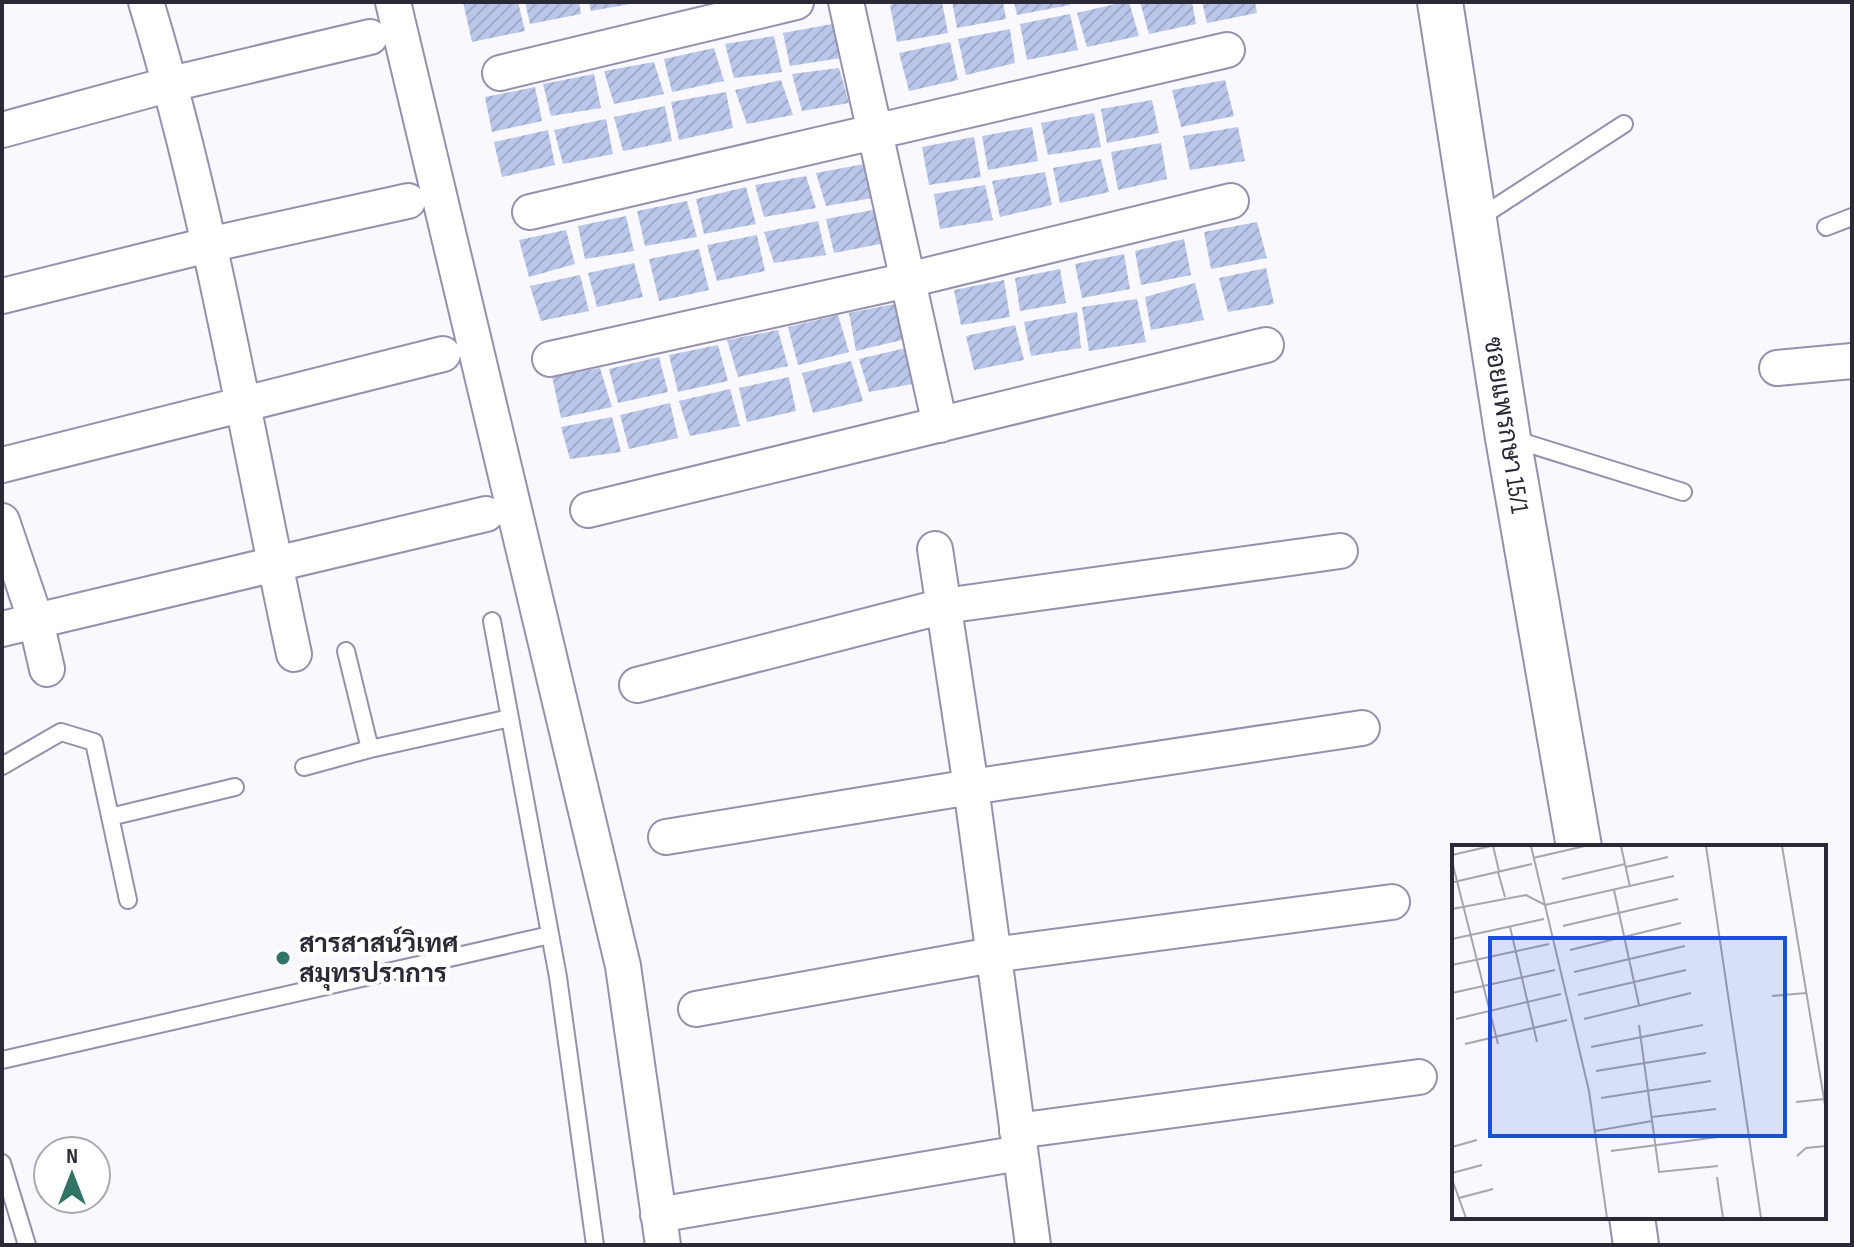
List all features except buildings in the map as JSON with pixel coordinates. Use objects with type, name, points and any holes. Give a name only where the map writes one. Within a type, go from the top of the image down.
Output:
[{"type":"street","points":[[146,2],[171,84],[208,245],[294,654]]},
{"type":"street","points":[[393,2],[623,966],[661,1230],[1018,1142],[1419,1077]]},
{"type":"street","points":[[500,73],[796,2]]},
{"type":"street","points":[[846,2],[940,425]]},
{"type":"street","name":"ซอยแพรกษา 15/1","points":[[1440,2],[1508,438],[1579,845]]},
{"type":"street","points":[[2,130],[171,84],[370,37]]},
{"type":"street","points":[[530,212],[1227,50]]},
{"type":"street","points":[[2,296],[208,245],[408,201]]},
{"type":"street","points":[[550,359],[908,280],[1231,201]]},
{"type":"street","points":[[588,510],[1266,345]]},
{"type":"street","points":[[2,465],[443,354]]},
{"type":"street","points":[[1777,368],[1852,361]]},
{"type":"street","points":[[2,629],[486,514]]},
{"type":"street","points":[[2,521],[36,621],[47,669]]},
{"type":"street","points":[[935,549],[971,787],[1033,1245]]},
{"type":"street","points":[[637,685],[944,606],[1340,551]]},
{"type":"street","points":[[666,837],[1362,728]]},
{"type":"street","points":[[696,1009],[992,955],[1392,902]]},
{"type":"street","points":[[1632,1219],[1636,1245]]},
{"type":"lane","points":[[1474,221],[1624,124]]},
{"type":"lane","points":[[1826,227],[1852,217]]},
{"type":"lane","points":[[1508,438],[1683,492]]},
{"type":"lane","points":[[492,621],[550,935],[595,1245]]},
{"type":"lane","points":[[346,651],[370,749]]},
{"type":"lane","points":[[304,767],[510,718]]},
{"type":"lane","points":[[2,766],[61,732],[94,742],[128,900]]},
{"type":"lane","points":[[110,817],[235,787]]},
{"type":"lane","points":[[2,1060],[550,935]]},
{"type":"lane","points":[[2,1163],[27,1245]]},
{"type":"place","name":"สารสาสน์วิเทศ สมุทรปราการ","points":[[283,958]]}]
